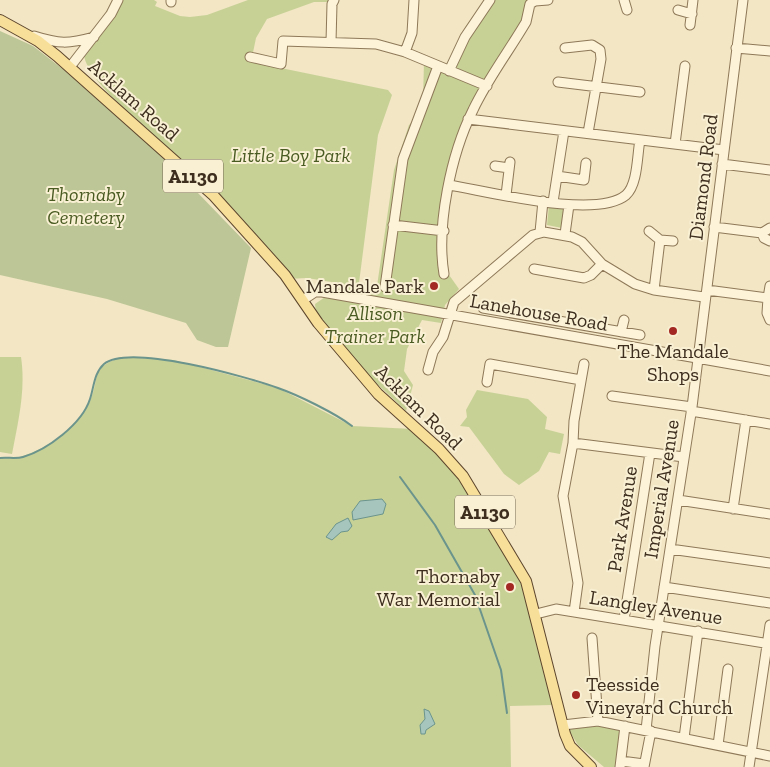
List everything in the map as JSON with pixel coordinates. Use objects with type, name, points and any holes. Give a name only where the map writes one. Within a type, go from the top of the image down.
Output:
[{"type":"main road","name":"A1130","points":[[0,20],[38,41],[70,67]]},
{"type":"main road","name":"Acklam Road","points":[[70,67],[213,195],[285,275],[332,340],[378,394],[439,449],[463,476],[526,581],[570,746],[589,766]]},
{"type":"street","points":[[70,67],[111,14],[118,0]]},
{"type":"street","points":[[331,42],[332,4],[334,0]]},
{"type":"street","points":[[405,52],[412,33],[414,0]]},
{"type":"street","points":[[449,71],[465,37],[490,0]]},
{"type":"street","points":[[444,274],[438,262],[444,231],[449,185],[468,119],[526,22],[530,4],[535,1],[548,0]]},
{"type":"street","points":[[624,0],[627,10]]},
{"type":"street","points":[[690,25],[693,0]]},
{"type":"street","name":"Diamond Road","points":[[698,358],[743,0]]},
{"type":"street","points":[[678,10],[692,14]]},
{"type":"street","points":[[19,31],[55,43],[65,44],[94,37]]},
{"type":"street","points":[[250,57],[281,64],[282,41],[376,44],[405,52],[487,86]]},
{"type":"street","points":[[565,48],[592,45],[600,50],[601,60],[588,133]]},
{"type":"street","points":[[736,48],[770,51]]},
{"type":"street","points":[[385,287],[389,277],[393,224],[406,148],[438,66]]},
{"type":"street","points":[[675,144],[685,66]]},
{"type":"street","points":[[558,82],[640,92]]},
{"type":"street","points":[[468,119],[724,150]]},
{"type":"street","points":[[553,202],[564,131]]},
{"type":"street","points":[[449,185],[569,205],[608,203],[626,194],[633,183],[640,140]]},
{"type":"street","points":[[557,176],[584,180],[586,164]]},
{"type":"street","points":[[722,164],[770,170]]},
{"type":"street","points":[[495,166],[510,165],[506,195]]},
{"type":"street","points":[[540,232],[544,201]]},
{"type":"street","points":[[565,234],[569,205]]},
{"type":"street","points":[[393,224],[444,231]]},
{"type":"street","points":[[714,227],[762,234],[770,228]]},
{"type":"street","points":[[649,231],[660,240],[673,241]]},
{"type":"street","points":[[428,370],[433,352],[443,336],[452,305],[462,293],[533,235],[540,232],[565,234],[582,242],[602,264],[635,284],[654,290],[768,298]]},
{"type":"street","points":[[762,234],[764,238],[770,241]]},
{"type":"street","points":[[654,290],[660,240]]},
{"type":"street","points":[[534,269],[551,276],[584,278],[591,275],[602,264]]},
{"type":"street","points":[[770,286],[767,313],[770,320]]},
{"type":"street","name":"Lanehouse Road","points":[[302,300],[315,292],[322,292],[770,371]]},
{"type":"street","points":[[482,308],[499,306],[558,321],[640,335]]},
{"type":"street","points":[[621,332],[624,320]]},
{"type":"street","points":[[556,333],[558,321]]},
{"type":"street","name":"Imperial Avenue","points":[[644,766],[658,625],[698,358]]},
{"type":"street","points":[[487,382],[490,364],[581,380]]},
{"type":"street","points":[[574,612],[578,583],[563,496],[573,443],[574,421],[584,364]]},
{"type":"street","points":[[612,396],[770,424]]},
{"type":"street","points":[[733,509],[746,420]]},
{"type":"street","points":[[573,443],[684,457]]},
{"type":"street","name":"Park Avenue","points":[[624,620],[650,453]]},
{"type":"street","points":[[678,500],[770,514]]},
{"type":"street","points":[[670,549],[770,563]]},
{"type":"street","points":[[664,587],[770,603]]},
{"type":"street","name":"Langley Avenue","points":[[536,614],[556,609],[769,643]]},
{"type":"street","points":[[748,767],[752,752],[770,628]]},
{"type":"street","points":[[684,738],[698,631]]},
{"type":"street","points":[[592,638],[598,721]]},
{"type":"street","points":[[718,745],[728,669]]},
{"type":"street","points":[[563,725],[598,721],[770,756]]},
{"type":"street","points":[[625,726],[621,764],[644,766]]},
{"type":"green space","points":[[121,0],[154,0],[157,2],[155,6],[180,16],[190,17],[207,15],[248,0],[332,0],[329,2],[314,2],[267,19],[256,38],[251,62],[388,90],[392,95],[378,135],[359,283],[377,286],[394,170],[409,125],[417,116],[423,101],[424,61],[445,68],[466,26],[485,0],[546,0],[535,1],[526,21],[468,119],[449,185],[442,265],[459,289],[445,305],[441,323],[422,320],[407,349],[404,371],[413,385],[406,411],[358,366],[316,314],[315,304],[344,284],[307,278],[287,279],[186,169],[102,87],[94,76],[84,56],[115,16]]},
{"type":"green space","name":"Thornaby Cemetery","points":[[0,31],[33,46],[64,70],[169,163],[251,248],[228,347],[216,347],[197,340],[186,323],[107,299],[0,275]]},
{"type":"green space","points":[[549,205],[565,208],[562,228],[547,225]]},
{"type":"green space","points":[[0,357],[21,357],[22,394],[12,454],[0,452]]},
{"type":"green space","points":[[121,357],[174,360],[278,388],[352,426],[413,429],[461,479],[522,585],[552,705],[510,706],[511,767],[0,767],[0,458],[20,457],[43,448],[62,435],[79,419],[85,410],[90,401],[100,369]]},
{"type":"green space","points":[[477,390],[528,399],[547,417],[545,429],[564,434],[560,454],[549,452],[539,471],[519,485],[504,474],[469,427],[460,426],[467,417],[466,410]]},
{"type":"green space","points":[[587,724],[630,727],[624,767],[604,767],[578,745],[568,729]]},
{"type":"water","points":[[382,499],[386,504],[383,514],[353,520],[352,512],[360,501]]},
{"type":"water","points":[[348,518],[352,526],[348,531],[341,532],[332,540],[326,537],[336,524]]},
{"type":"water","points":[[424,709],[429,711],[435,724],[426,730],[425,734],[421,734],[420,725],[425,719]]},
{"type":"waterway","points":[[0,458],[20,458],[32,454],[53,442],[80,418],[90,399],[96,376],[104,364],[117,359],[137,357],[189,364],[278,388],[326,410],[352,426]]},
{"type":"waterway","points":[[400,477],[435,525],[475,595],[501,670],[507,713]]},
{"type":"place","name":"Mandale Park","points":[[434,286]]},
{"type":"place","name":"The Mandale Shops","points":[[673,331]]},
{"type":"place","name":"Thornaby War Memorial","points":[[510,587]]},
{"type":"place","name":"Teesside Vineyard Church","points":[[576,695]]},
{"type":"park label","name":"Little Boy Park","points":[[291,155]]},
{"type":"park label","name":"Allison Trainer Park","points":[[375,324]]}]
